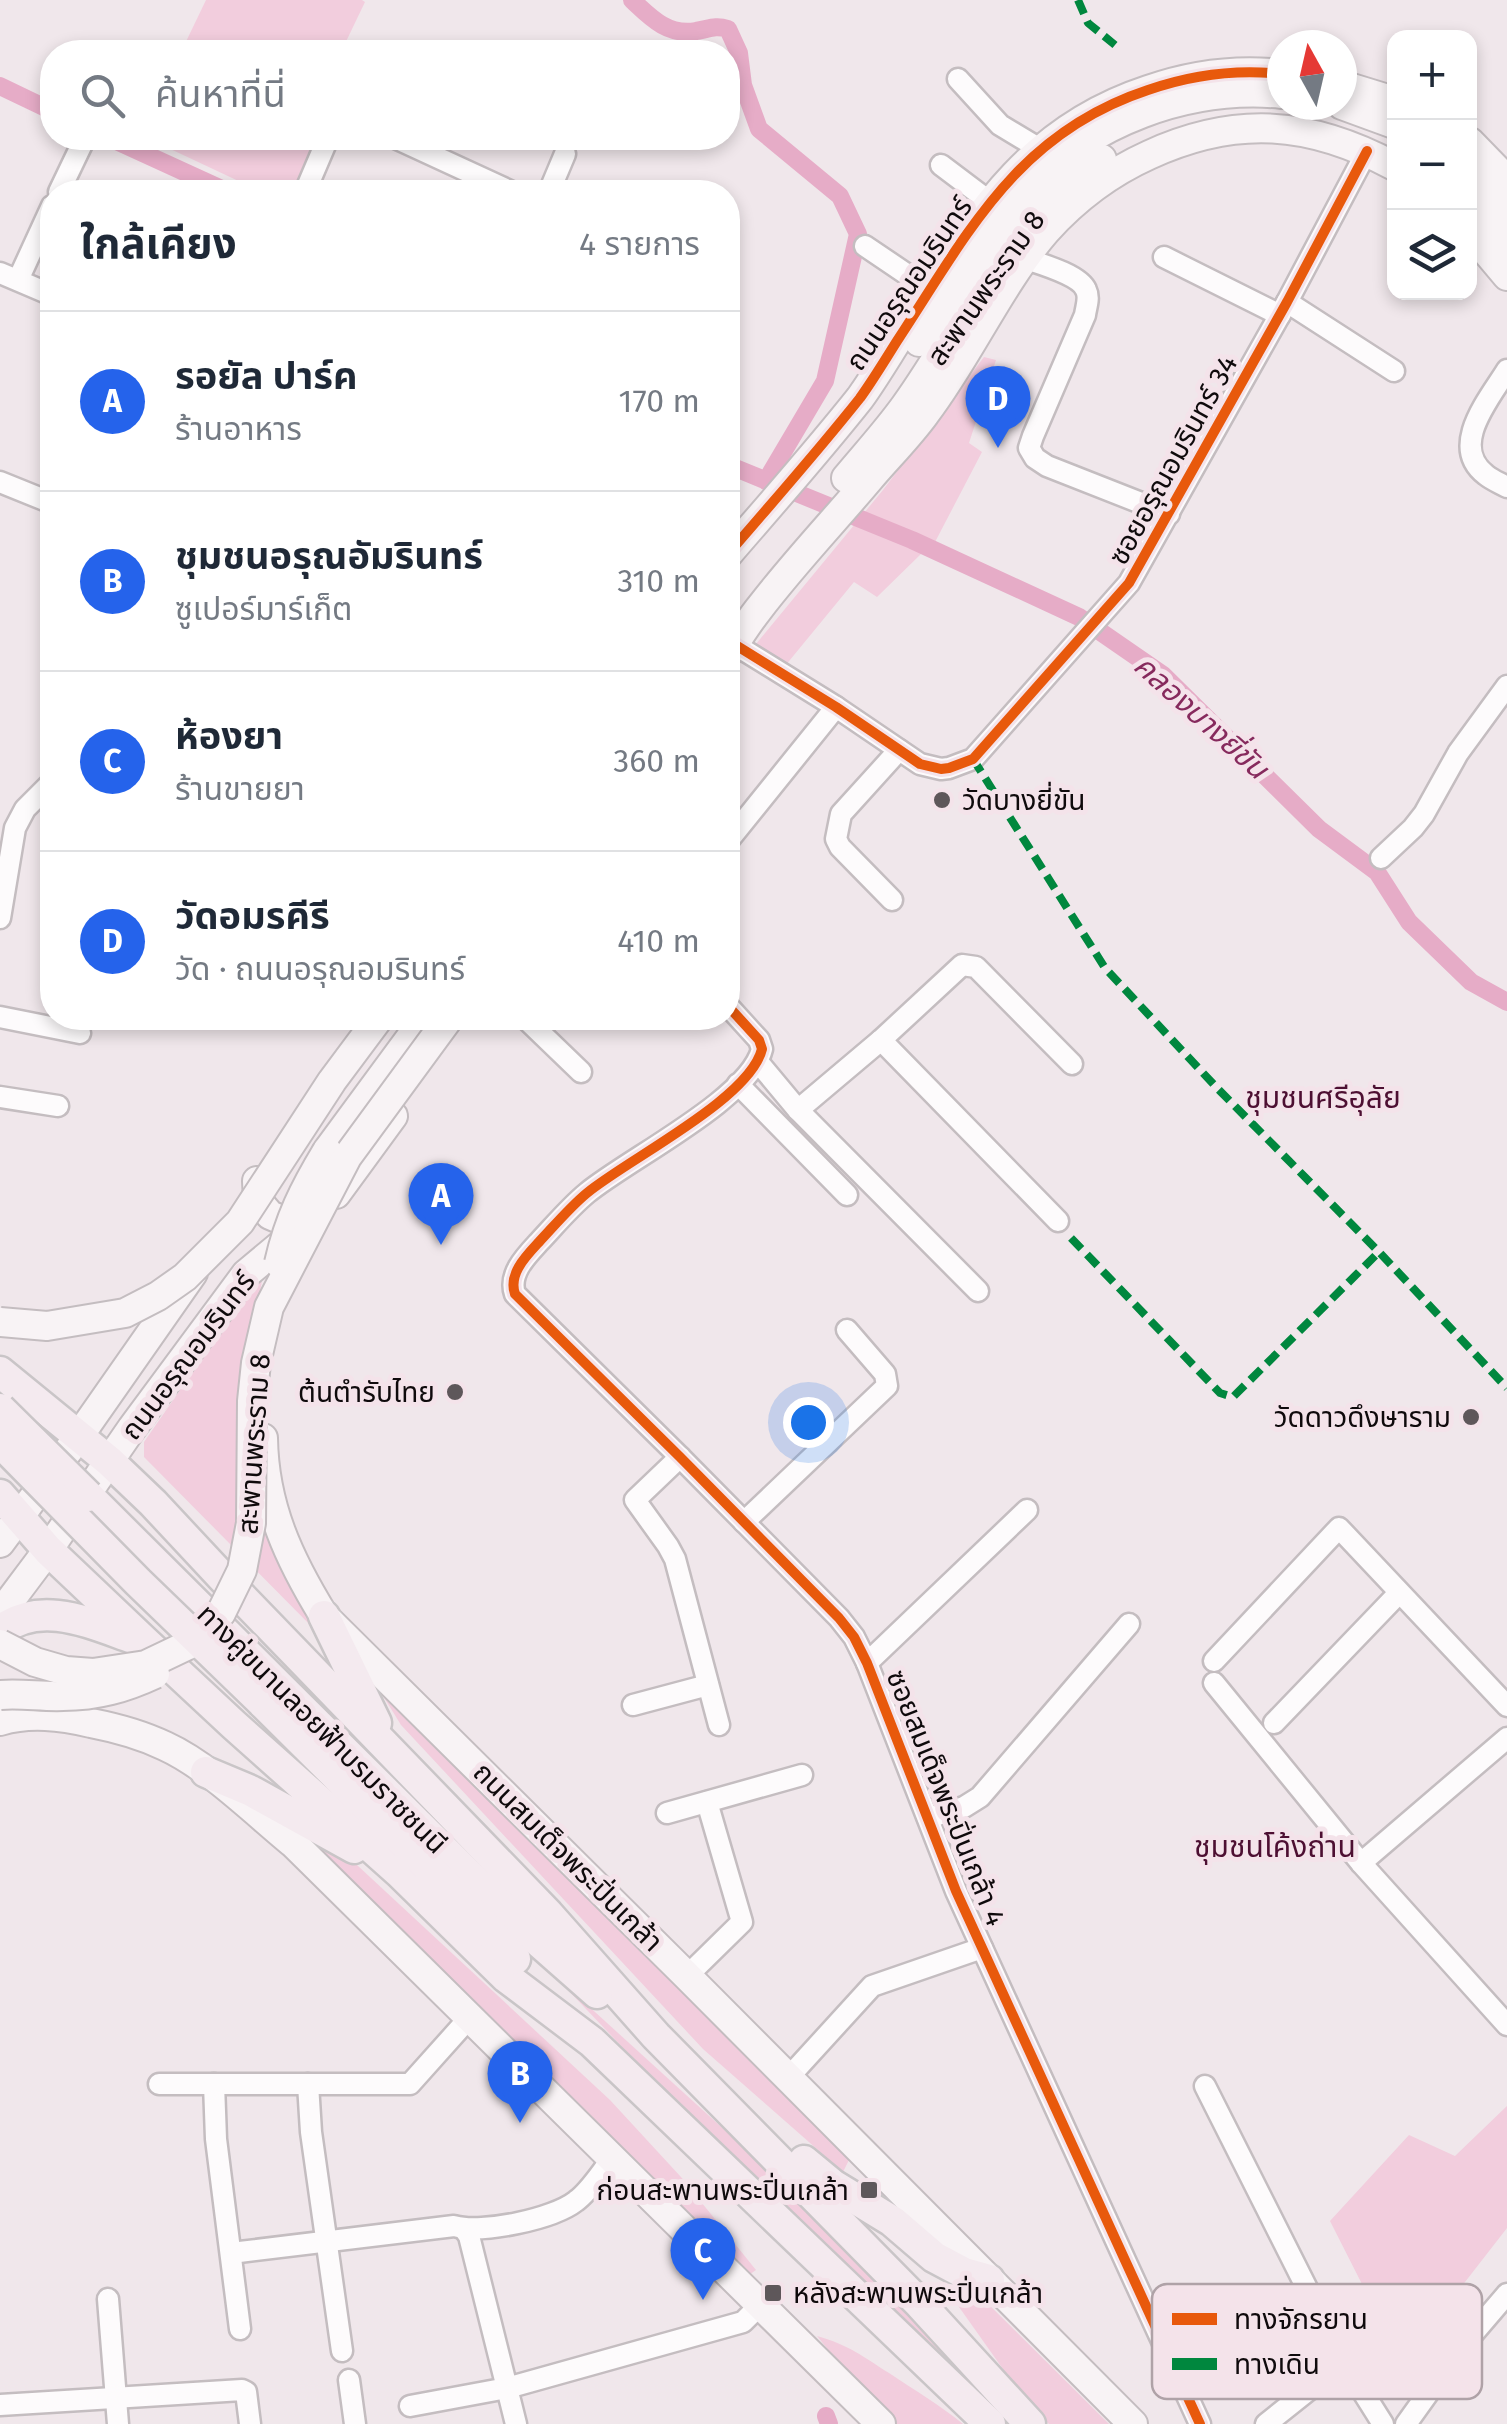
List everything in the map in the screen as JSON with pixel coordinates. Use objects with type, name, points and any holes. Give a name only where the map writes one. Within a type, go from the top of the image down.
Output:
[{"type":"main road","name":"ถนนอรุณอมรินทร์","points":[[740,540],[860,397],[990,202],[1040,149],[1096,110],[1173,81],[1232,72],[1267,73]]},
{"type":"main road","points":[[1357,90],[1387,99]]},
{"type":"main road","name":"สะพานพระราม 8","points":[[740,560],[878,402],[1001,220],[1050,167],[1105,130],[1167,105],[1203,96],[1267,94]]},
{"type":"main road","points":[[1357,110],[1387,121]]},
{"type":"main road","name":"สะพานพระราม 8","points":[[740,624],[904,407],[1020,232],[1042,206],[1082,172],[1118,149],[1158,132],[1211,118],[1268,116],[1305,120],[1341,127],[1381,150]]},
{"type":"main road","points":[[740,628],[926,414],[1026,258],[1044,233],[1081,197],[1128,164],[1212,132],[1270,128],[1381,150]]},
{"type":"main road","points":[[1477,149],[1507,178]]},
{"type":"main road","points":[[1477,180],[1507,211]]},
{"type":"main road","points":[[1476,210],[1507,242]]},
{"type":"main road","points":[[1477,240],[1507,276]]},
{"type":"main road","name":"ถนนอรุณอมรินทร์","points":[[0,1543],[9,1506],[79,1436],[330,1074],[365,1030]]},
{"type":"main road","points":[[240,1222],[367,1030]]},
{"type":"main road","points":[[0,1322],[47,1326],[125,1313],[185,1277],[278,1186],[395,1030]]},
{"type":"main road","points":[[269,1307],[285,1239],[300,1197],[327,1150],[416,1030]]},
{"type":"main road","name":"สะพานพระราม 8","points":[[0,1644],[35,1662],[93,1674],[146,1665],[190,1644],[221,1613],[242,1570],[251,1523],[252,1401],[269,1307],[348,1157],[440,1030]]},
{"type":"main road","name":"ถนนอรุณอมรินทร์","points":[[0,1614],[246,1274],[342,1188],[455,1030]]},
{"type":"main road","points":[[257,1181],[258,1202],[270,1215],[291,1224],[310,1220]]},
{"type":"main road","points":[[0,1333],[46,1334],[77,1328],[126,1308],[172,1275],[257,1181]]},
{"type":"main road","name":"ถนนสมเด็จพระปิ่นเกล้า","points":[[342,1188],[286,1292],[267,1349],[263,1391],[263,1462],[273,1515],[290,1557],[324,1616],[1134,2424]]},
{"type":"main road","name":"ถนนสมเด็จพระปิ่นเกล้า","points":[[0,1372],[153,1502],[548,1914],[656,2036],[920,2304],[1030,2424]]},
{"type":"main road","name":"ทางคู่ขนานลอยฟ้าบรมราชชนนี","points":[[0,1409],[156,1562],[269,1694],[592,2042]]},
{"type":"main road","name":"ทางคู่ขนานลอยฟ้าบรมราชชนนี","points":[[0,1442],[138,1582],[269,1694],[596,1992],[656,2036]]},
{"type":"main road","points":[[9,1506],[48,1550],[145,1642],[400,1873],[506,1977],[592,2042],[990,2424]]},
{"type":"main road","points":[[0,1630],[32,1615],[55,1614],[145,1642]]},
{"type":"main road","points":[[324,1616],[388,1748]]},
{"type":"main road","points":[[0,1695],[62,1696],[125,1688],[164,1670],[190,1644]]},
{"type":"main road","points":[[0,1721],[16,1716],[66,1717],[116,1728],[169,1748],[206,1772],[294,1844],[881,2424]]},
{"type":"main road","points":[[206,1772],[250,1791],[400,1873]]},
{"type":"main road","points":[[721,2100],[833,2185],[892,2221],[934,2257],[964,2273],[989,2280]]},
{"type":"street","points":[[958,79],[1000,125],[1040,149]]},
{"type":"street","points":[[65,180],[79,150]]},
{"type":"street","points":[[315,180],[324,150]]},
{"type":"street","points":[[421,150],[486,180]]},
{"type":"street","name":"ซอยอรุณอมรินทร์ 34","points":[[898,750],[920,764],[940,769],[973,759],[1130,583],[1283,309],[1381,150]]},
{"type":"street","points":[[554,180],[565,154]]},
{"type":"street","points":[[940,165],[990,202]]},
{"type":"street","points":[[40,226],[9,276],[40,290]]},
{"type":"street","points":[[865,246],[930,290]]},
{"type":"street","points":[[1164,256],[1283,309],[1394,371]]},
{"type":"street","points":[[1026,258],[1076,279],[1086,287],[1088,296],[1084,315],[1032,436],[1030,448],[1035,458],[1169,514]]},
{"type":"street","points":[[1507,370],[1474,426],[1470,442],[1478,467],[1507,487]]},
{"type":"street","points":[[0,482],[40,498]]},
{"type":"street","points":[[740,646],[898,750],[841,814],[836,839],[892,900]]},
{"type":"street","points":[[1381,858],[1424,814],[1447,772],[1507,686]]},
{"type":"street","points":[[740,826],[836,707]]},
{"type":"street","points":[[0,918],[15,828],[40,794]]},
{"type":"street","points":[[798,1110],[962,965],[976,966],[1072,1064]]},
{"type":"street","points":[[0,1017],[40,1024]]},
{"type":"street","points":[[740,1019],[762,1049],[758,1062],[738,1084],[847,1196]]},
{"type":"street","points":[[69,1030],[80,1032]]},
{"type":"street","points":[[538,1030],[582,1072]]},
{"type":"street","points":[[880,1040],[1058,1221]]},
{"type":"street","points":[[758,1062],[798,1110],[978,1291]]},
{"type":"street","name":"ซอยสมเด็จพระปิ่นเกล้า 4","points":[[738,1084],[690,1124],[589,1191],[531,1251],[512,1286],[515,1294],[680,1456],[854,1637],[956,1891],[1152,2319]]},
{"type":"street","points":[[0,1097],[58,1106]]},
{"type":"street","points":[[744,1522],[887,1386],[885,1374],[847,1330]]},
{"type":"street","points":[[680,1456],[636,1500],[674,1559],[719,1725]]},
{"type":"street","points":[[867,1663],[1027,1510]]},
{"type":"street","points":[[1214,1661],[1339,1528],[1507,1706]]},
{"type":"street","points":[[1274,1723],[1399,1594]]},
{"type":"street","points":[[928,1818],[980,1798],[1129,1624]]},
{"type":"street","points":[[1214,1683],[1362,1863],[1507,2025]]},
{"type":"street","points":[[633,1706],[708,1685]]},
{"type":"street","points":[[1362,1863],[1507,1738]]},
{"type":"street","points":[[667,1813],[802,1775]]},
{"type":"street","points":[[687,1976],[742,1922],[706,1802]]},
{"type":"street","points":[[788,2078],[872,1986],[982,1948]]},
{"type":"street","points":[[159,2084],[410,2084],[470,2017]]},
{"type":"street","points":[[214,2084],[216,2138],[240,2330]]},
{"type":"street","points":[[308,2084],[311,2132],[342,2351]]},
{"type":"street","points":[[1206,2086],[1305,2284]]},
{"type":"street","points":[[231,2254],[454,2226],[489,2230],[563,2210],[580,2199],[612,2159]]},
{"type":"street","points":[[464,2228],[516,2424]]},
{"type":"street","points":[[1482,2323],[1507,2294]]},
{"type":"street","points":[[108,2299],[118,2424]]},
{"type":"street","points":[[410,2406],[507,2388],[742,2322],[760,2305]]},
{"type":"street","points":[[349,2380],[354,2424]]},
{"type":"street","points":[[0,2405],[242,2390],[248,2397],[250,2424]]},
{"type":"street","name":"ซอยสมเด็จพระปิ่นเกล้า 4","points":[[1189,2399],[1200,2424]]},
{"type":"street","points":[[1266,2424],[1297,2399]]},
{"type":"street","points":[[1367,2399],[1383,2424]]},
{"type":"street","points":[[1406,2424],[1424,2399]]},
{"type":"shaded area","points":[[206,0],[365,2],[347,40],[187,40]]},
{"type":"shaded area","points":[[173,150],[310,150],[298,180],[236,180]]},
{"type":"shaded area","points":[[984,357],[996,360],[969,443],[982,452],[934,544],[877,597],[854,582],[785,666],[756,644],[883,490]]},
{"type":"shaded area","points":[[264,1269],[241,1402],[322,1637],[144,1457],[144,1442]]},
{"type":"shaded area","points":[[377,1686],[749,2050],[849,2160],[843,2172],[703,2049],[401,1725]]},
{"type":"shaded area","points":[[289,1824],[357,1865],[610,2100],[681,2177],[756,2270],[746,2277]]},
{"type":"shaded area","points":[[550,1971],[740,2144],[982,2384],[978,2397],[680,2108]]},
{"type":"shaded area","points":[[1507,2106],[1507,2228],[1463,2284],[1362,2284],[1330,2221],[1409,2135],[1455,2156]]},
{"type":"shaded area","points":[[957,2273],[1109,2424],[1049,2424],[1027,2403],[942,2283]]},
{"type":"shaded area","points":[[817,2336],[863,2356],[963,2424],[895,2424],[865,2395]]},
{"type":"waterway","points":[[632,0],[661,24],[677,31],[716,27],[728,29],[733,40]]},
{"type":"waterway","points":[[740,61],[743,85],[759,129],[840,196],[858,234],[825,381],[766,481]]},
{"type":"waterway","name":"คลองบางยี่ขัน","points":[[0,86],[40,105]]},
{"type":"waterway","name":"คลองบางยี่ขัน","points":[[136,150],[202,180]]},
{"type":"waterway","name":"คลองบางยี่ขัน","points":[[740,470],[912,540],[1079,617],[1163,675],[1319,829],[1377,872],[1409,922],[1471,982],[1507,1002]]},
{"type":"waterway","points":[[826,2416],[829,2424]]},
{"type":"marked path","points":[[1078,0],[1088,23],[1115,45]]},
{"type":"marked path","points":[[973,759],[1105,968],[1507,1388]]},
{"type":"marked path","points":[[1071,1238],[1220,1393],[1233,1397],[1379,1252]]},
{"type":"cycle path","points":[[740,540],[860,398],[973,225],[1030,160],[1064,132],[1103,109],[1148,90],[1214,74],[1267,73]]},
{"type":"cycle path","points":[[740,648],[920,764],[941,769],[973,759],[1129,583],[1367,151]]},
{"type":"cycle path","points":[[740,1019],[762,1049],[753,1068],[712,1108],[575,1204],[520,1266],[514,1279],[515,1294],[854,1637],[956,1891],[1152,2319]]},
{"type":"cycle path","points":[[1189,2399],[1200,2424]]},
{"type":"place","name":"วัดอมรคีรี","points":[[998,448]]},
{"type":"place","name":"วัดบางยี่ขัน","points":[[942,800]]},
{"type":"place","name":"รอยัล ปาร์ค","points":[[441,1245]]},
{"type":"place","name":"ต้นตำรับไทย","points":[[455,1392]]},
{"type":"place","name":"วัดดาวดึงษาราม","points":[[1471,1417]]},
{"type":"place","name":"ชุมชนอรุณอัมรินทร์","points":[[520,2123]]},
{"type":"place","name":"ก่อนสะพานพระปิ่นเกล้า","points":[[869,2190]]},
{"type":"place","name":"หลังสะพานพระปิ่นเกล้า","points":[[773,2293]]},
{"type":"place","name":"ห้องยา","points":[[703,2300]]},
{"type":"district","name":"ชุมชนศรีอุลัย","points":[[1323,1098]]},
{"type":"district","name":"ชุมชนโค้งถ่าน","points":[[1275,1847]]}]
